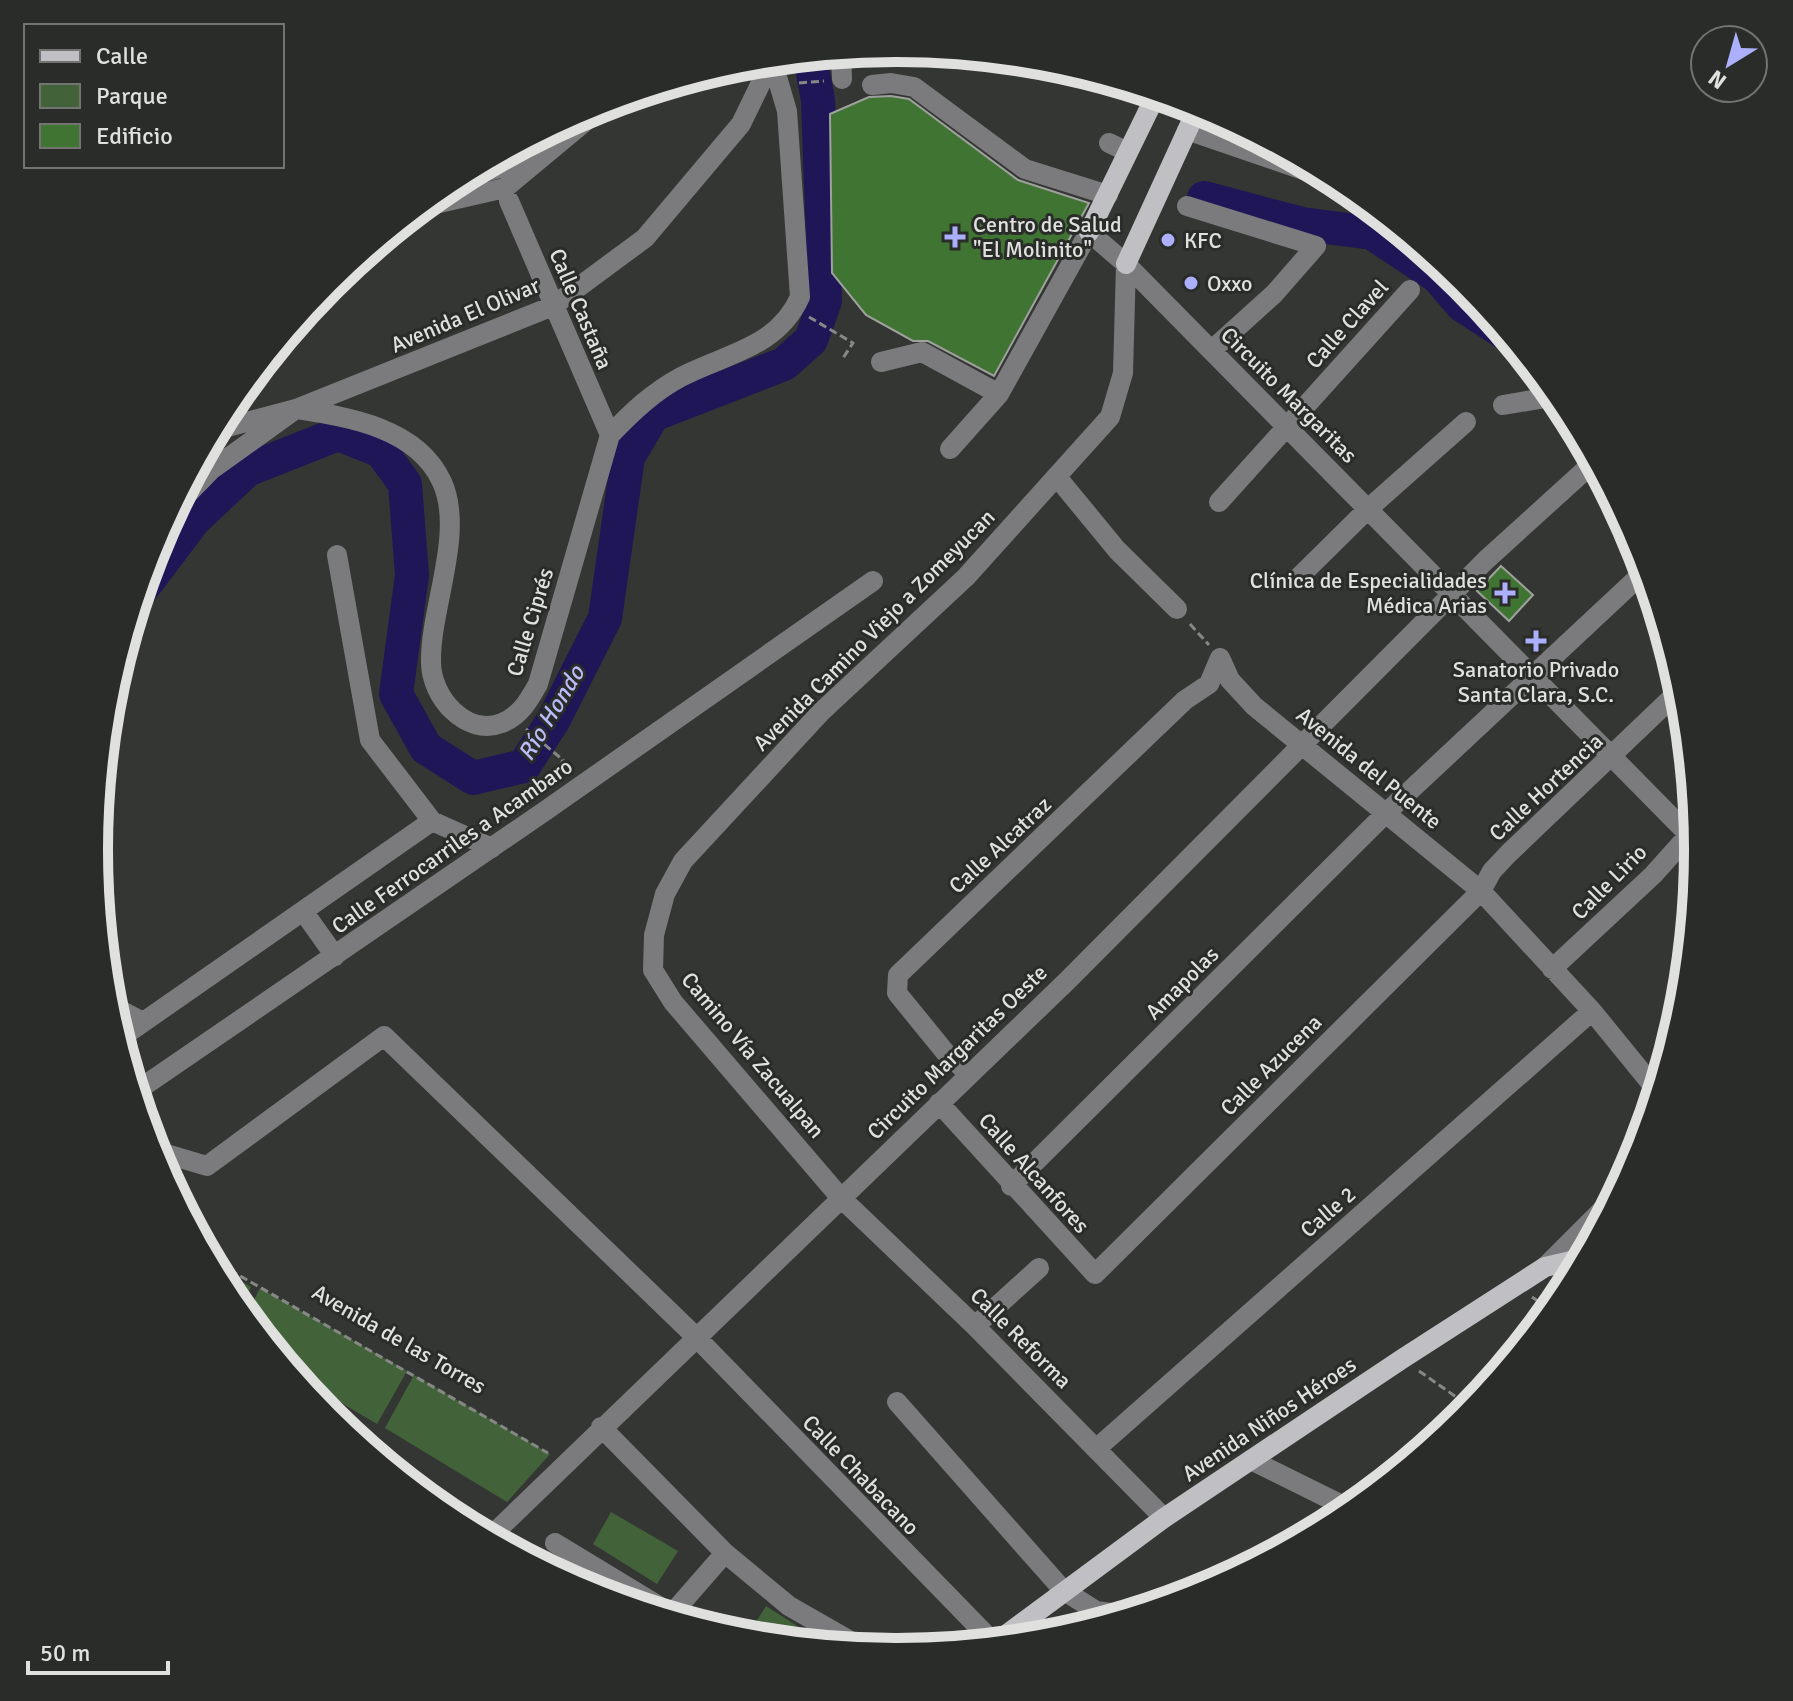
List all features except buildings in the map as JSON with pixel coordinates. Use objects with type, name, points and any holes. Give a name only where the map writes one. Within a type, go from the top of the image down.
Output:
[{"type":"main road","points":[[1089,232],[1151,104]]},
{"type":"main road","points":[[1126,264],[1192,120]]},
{"type":"main road","name":"Avenida Niños Héroes","points":[[1011,1630],[1164,1518],[1402,1359],[1545,1267],[1569,1261]]},
{"type":"street","points":[[839,79],[840,64]]},
{"type":"street","name":"Calle Ciprés","points":[[296,409],[351,418],[399,437],[423,457],[442,482],[450,520],[431,664],[443,697],[460,718],[479,728],[503,722],[525,708],[538,684],[610,435],[639,404],[680,378],[776,333],[791,316],[800,297],[787,111],[776,72]]},
{"type":"street","name":"Avenida El Olivar","points":[[233,426],[296,409],[553,306],[645,238],[741,124],[765,73]]},
{"type":"street","points":[[872,85],[891,83],[914,87],[1025,169],[1108,195]]},
{"type":"street","points":[[1187,130],[1280,162]]},
{"type":"street","points":[[450,201],[505,188],[571,133]]},
{"type":"street","points":[[1109,143],[1128,152]]},
{"type":"street","points":[[502,168],[530,166]]},
{"type":"street","name":"Calle Castaña","points":[[509,201],[610,435]]},
{"type":"street","points":[[1187,206],[1316,246],[1274,294],[1212,350]]},
{"type":"street","points":[[950,449],[999,394],[1089,232]]},
{"type":"street","name":"Circuito Margaritas","points":[[1089,232],[1126,264],[1684,825]]},
{"type":"street","name":"Avenida Camino Viejo a Zomeyucan","points":[[654,935],[665,894],[683,861],[821,712],[966,577],[1110,417],[1123,373],[1126,264]]},
{"type":"street","name":"Calle Clavel","points":[[1219,502],[1410,290]]},
{"type":"street","points":[[881,362],[922,352],[999,394]]},
{"type":"street","points":[[1503,405],[1542,398]]},
{"type":"street","points":[[201,481],[296,409]]},
{"type":"street","points":[[1296,580],[1368,509],[1466,422]]},
{"type":"street","points":[[1453,594],[1586,469]]},
{"type":"street","points":[[1057,477],[1117,550],[1177,609]]},
{"type":"street","points":[[337,555],[370,740],[432,821],[492,848]]},
{"type":"street","name":"Amapolas","points":[[1011,1186],[1386,813],[1636,579]]},
{"type":"street","name":"Calle Ferrocarriles a Acambaro","points":[[144,1086],[492,848],[873,581]]},
{"type":"street","name":"Circuito Margaritas Oeste","points":[[497,1530],[692,1333],[969,1074],[1453,594]]},
{"type":"street","name":"Avenida del Puente","points":[[1220,658],[1230,680],[1254,706],[1481,891],[1592,1011],[1650,1082]]},
{"type":"street","name":"Calle Alcatraz","points":[[969,1074],[945,1052],[897,993],[898,975],[1185,700],[1209,684],[1220,658]]},
{"type":"street","name":"Calle Hortencia","points":[[1481,891],[1492,871],[1508,854],[1670,700]]},
{"type":"street","name":"Calle Ferrocarriles a Acambaro","points":[[129,1032],[432,821]]},
{"type":"street","name":"Calle Lirio","points":[[1552,969],[1685,844]]},
{"type":"street","name":"Calle Azucena","points":[[1095,1274],[1481,891]]},
{"type":"street","points":[[303,911],[335,956]]},
{"type":"street","name":"Camino Vía Zacualpan","points":[[654,935],[653,970],[673,1002],[840,1197]]},
{"type":"street","name":"Calle 2","points":[[1096,1449],[1592,1011]]},
{"type":"street","points":[[125,1012],[143,1022]]},
{"type":"street","name":"Calle Chabacano","points":[[169,1155],[207,1166],[384,1036],[692,1333],[985,1633]]},
{"type":"street","name":"Calle Alcanfores","points":[[939,1103],[1011,1186],[1095,1274]]},
{"type":"street","name":"Calle Reforma","points":[[840,1197],[975,1326],[1164,1518]]},
{"type":"street","points":[[1545,1267],[1593,1219]]},
{"type":"street","points":[[975,1326],[1039,1268]]},
{"type":"street","points":[[897,1402],[1063,1590],[1102,1612]]},
{"type":"street","points":[[601,1427],[725,1553],[789,1606],[843,1637]]},
{"type":"street","points":[[1251,1460],[1339,1503]]},
{"type":"street","points":[[555,1543],[642,1597]]},
{"type":"street","points":[[681,1609],[725,1553]]},
{"type":"path","points":[[793,83],[839,79]]},
{"type":"path","points":[[799,310],[853,343],[843,358]]},
{"type":"path","points":[[1177,609],[1220,658]]},
{"type":"path","points":[[530,734],[563,760]]},
{"type":"path","name":"Avenida de las Torres","points":[[229,1269],[565,1462]]},
{"type":"path","points":[[1402,1359],[1461,1400]]},
{"type":"green space","points":[[233,1276],[251,1287],[246,1296]]},
{"type":"green space","points":[[260,1288],[407,1371],[377,1424],[326,1394],[252,1304]]},
{"type":"green space","points":[[414,1375],[550,1454],[507,1502],[385,1428]]},
{"type":"green space","points":[[611,1512],[678,1551],[657,1584],[593,1544]]},
{"type":"green space","points":[[766,1606],[809,1633],[794,1632],[754,1626]]},
{"type":"waterway","name":"Río Hondo","points":[[164,560],[194,520],[247,470],[338,434],[381,451],[405,484],[412,575],[396,694],[426,748],[473,778],[524,766],[554,719],[605,618],[628,457],[653,415],[784,364],[811,340],[825,301],[818,100],[812,67]]},
{"type":"waterway","points":[[1204,198],[1302,224],[1372,233],[1432,273]]},
{"type":"waterway","points":[[1443,283],[1470,310]]},
{"type":"place","name":"Centro de Salud \"El Molinito\"","points":[[955,237]]},
{"type":"place","name":"KFC","points":[[1168,240]]},
{"type":"place","name":"Oxxo","points":[[1191,283]]},
{"type":"place","name":"Clínica de Especialidades Médica Arias","points":[[1505,593]]},
{"type":"place","name":"Sanatorio Privado Santa Clara, S.C.","points":[[1536,641]]}]
